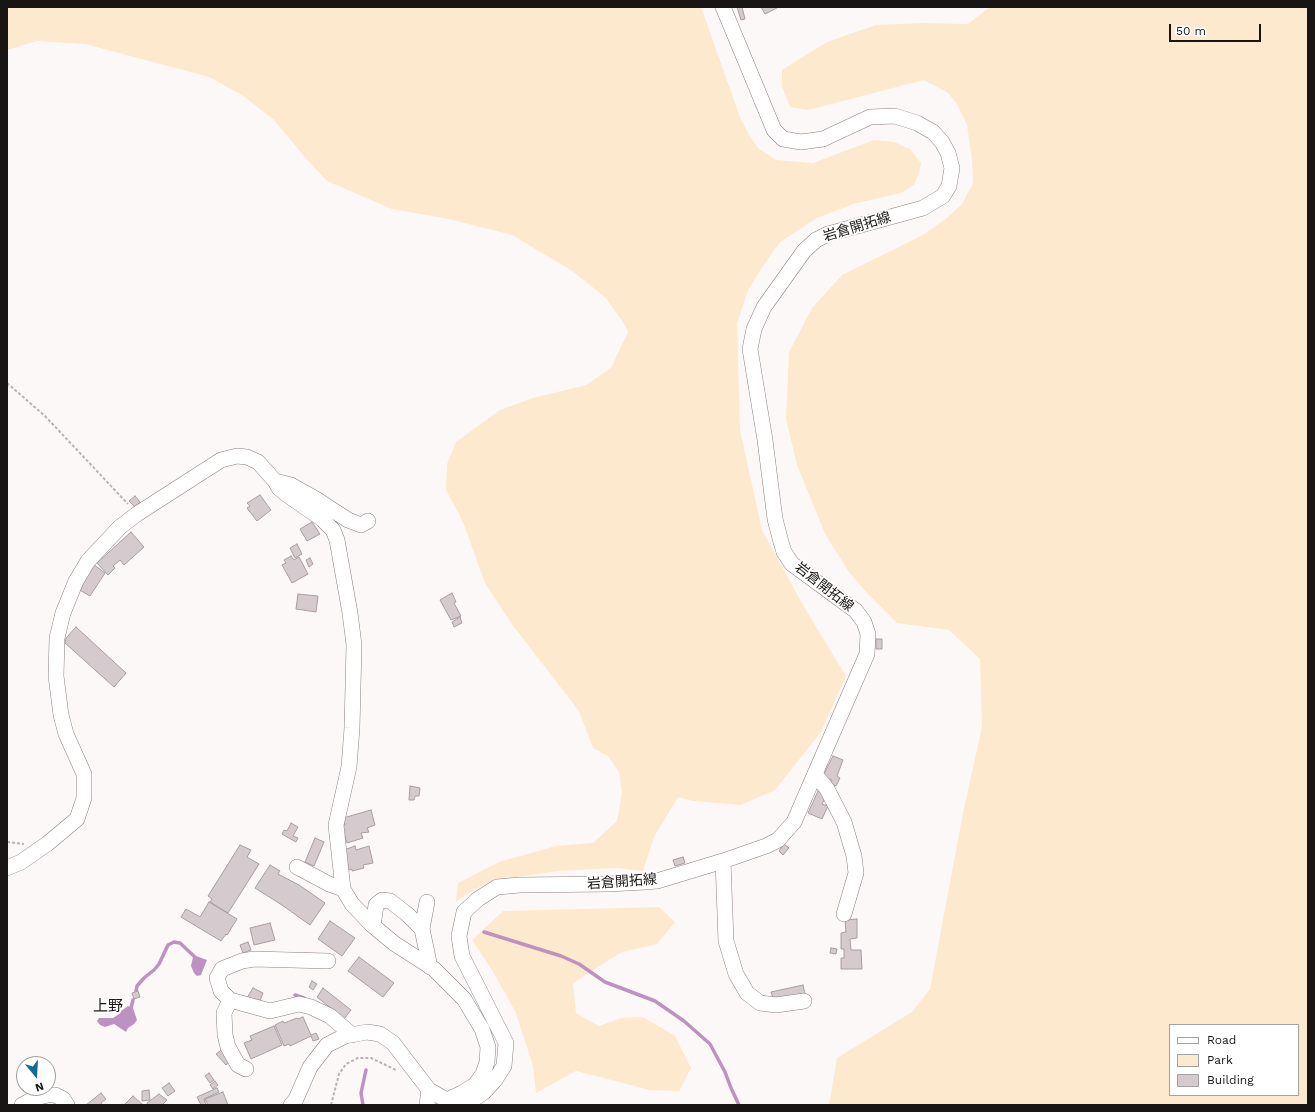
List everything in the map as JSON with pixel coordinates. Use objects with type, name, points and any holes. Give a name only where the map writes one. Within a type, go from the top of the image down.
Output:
[{"type":"street","name":"岩倉開拓線","points":[[453,1103],[471,1102],[484,1092],[495,1080],[504,1066],[506,1043],[462,956],[458,936],[464,912],[478,899],[497,887],[657,881],[722,861],[766,846],[778,840],[794,822],[867,654],[868,634],[864,622],[856,611],[792,564],[784,552],[775,519],[765,440],[750,349],[754,329],[764,307],[804,251],[816,240],[828,234],[923,208],[943,196],[949,186],[952,168],[948,153],[942,142],[933,132],[917,123],[895,116],[870,117],[823,139],[802,142],[783,139],[774,130],[723,7]]},
{"type":"street","points":[[7,868],[21,862],[37,851],[77,819],[84,798],[84,774],[66,734],[61,716],[56,676],[57,638],[63,612],[76,582],[88,561],[120,527],[137,514],[221,460],[237,456],[247,457],[258,462],[275,481],[279,488],[322,519],[333,530],[337,540],[354,645],[352,728],[348,766],[336,825],[343,890],[352,904],[374,926],[395,944],[430,967],[464,999],[482,1029],[488,1047],[487,1062],[483,1074],[474,1085],[462,1093],[453,1103],[425,1091],[393,1043],[380,1034],[367,1032],[345,1036],[327,1045],[310,1067],[296,1099],[291,1105]]},
{"type":"street","points":[[275,481],[291,485],[348,520],[361,524],[368,521]]},
{"type":"street","points":[[815,774],[827,788],[844,822],[854,856],[856,873],[844,914]]},
{"type":"street","points":[[722,861],[726,941],[736,974],[747,993],[760,1002],[776,1005],[804,1001]]},
{"type":"street","points":[[297,867],[343,890]]},
{"type":"street","points":[[374,926],[376,905],[382,900],[390,901],[407,914],[422,929]]},
{"type":"street","points":[[427,902],[422,929],[430,967]]},
{"type":"street","points":[[328,961],[254,959],[222,969],[217,978],[221,991],[230,1000],[270,1011],[299,1004],[311,1007],[330,1016],[352,1035]]},
{"type":"street","points":[[230,1000],[224,1013],[225,1036],[228,1047],[238,1065],[246,1069]]},
{"type":"street","points":[[22,1105],[35,1098],[48,1094],[55,1095],[63,1099],[67,1105]]},
{"type":"path","points":[[7,383],[46,416],[137,514]]},
{"type":"path","points":[[331,1105],[339,1074],[346,1064],[358,1058],[371,1058],[407,1075],[425,1091]]},
{"type":"green space","points":[[7,7],[701,7],[741,120],[758,148],[776,160],[813,163],[874,140],[894,142],[910,149],[921,163],[914,185],[901,193],[853,204],[817,218],[780,242],[748,290],[737,324],[740,430],[762,530],[804,607],[846,676],[821,732],[775,790],[741,805],[694,801],[678,797],[654,837],[643,871],[617,868],[557,871],[492,881],[470,892],[456,902],[458,883],[499,862],[556,846],[593,843],[617,821],[622,792],[619,772],[608,756],[593,748],[579,711],[511,623],[485,583],[463,522],[446,490],[447,464],[456,442],[500,410],[533,398],[586,385],[611,368],[628,332],[623,322],[605,297],[572,271],[512,235],[449,219],[392,209],[327,181],[274,120],[242,95],[209,77],[85,44],[37,41],[7,50]]},
{"type":"green space","points":[[990,7],[1308,7],[1308,1105],[829,1105],[837,1058],[912,1012],[930,989],[963,813],[982,727],[980,659],[949,630],[897,623],[867,593],[849,572],[826,536],[797,465],[786,419],[789,352],[812,308],[842,275],[923,235],[947,218],[962,204],[973,183],[972,160],[967,125],[957,104],[948,93],[924,80],[808,110],[790,107],[782,86],[782,70],[827,42],[876,25],[922,23],[968,24]]},
{"type":"green space","points":[[659,907],[675,922],[657,944],[622,952],[573,983],[576,1013],[599,1026],[621,1018],[643,1017],[675,1036],[691,1068],[679,1091],[650,1090],[576,1071],[536,1093],[533,1066],[516,1013],[492,970],[472,940],[503,911]]},
{"type":"shaded area","points":[[196,956],[207,960],[201,975],[197,976],[191,966],[193,957]]},
{"type":"shaded area","points":[[128,1006],[133,1008],[137,1020],[128,1028],[126,1032],[114,1024],[105,1027],[100,1025],[97,1021],[99,1018],[113,1018]]},
{"type":"building","points":[[737,7],[742,7],[745,19],[741,20]]},
{"type":"building","points":[[761,7],[777,7],[777,8],[765,14]]},
{"type":"building","points":[[260,495],[271,510],[257,521],[247,508],[250,506],[247,503]]},
{"type":"building","points":[[135,496],[140,502],[135,507],[129,501]]},
{"type":"building","points":[[312,522],[320,534],[307,541],[300,529]]},
{"type":"building","points":[[131,532],[144,547],[124,565],[120,560],[113,566],[115,568],[108,575],[97,563]]},
{"type":"building","points":[[297,544],[302,554],[295,558],[290,548]]},
{"type":"building","points":[[291,556],[294,560],[299,557],[308,574],[292,583],[282,565],[286,563],[284,560]]},
{"type":"building","points":[[310,558],[313,564],[309,567],[306,560]]},
{"type":"building","points":[[93,564],[105,573],[90,596],[78,589]]},
{"type":"building","points":[[452,593],[456,602],[454,603],[461,616],[451,620],[440,600]]},
{"type":"building","points":[[298,594],[318,596],[316,612],[296,609]]},
{"type":"building","points":[[460,617],[462,623],[454,627],[452,622]]},
{"type":"building","points":[[76,627],[126,673],[114,687],[65,643],[66,638]]},
{"type":"building","points":[[876,639],[882,639],[882,649],[876,649]]},
{"type":"building","points":[[833,756],[843,760],[837,776],[840,778],[836,786],[830,783],[832,780],[823,776]]},
{"type":"building","points":[[410,786],[420,788],[419,796],[415,796],[414,800],[409,800]]},
{"type":"building","points":[[818,791],[827,795],[822,804],[828,806],[822,819],[808,813]]},
{"type":"building","points":[[371,810],[375,825],[367,828],[369,832],[361,833],[363,838],[347,843],[342,826],[345,825],[343,818]]},
{"type":"building","points":[[291,823],[298,827],[293,836],[298,838],[296,842],[282,834],[284,830],[287,831]]},
{"type":"building","points":[[315,838],[324,842],[314,866],[305,862]]},
{"type":"building","points":[[784,844],[789,848],[783,855],[779,851]]},
{"type":"building","points":[[240,845],[251,850],[247,857],[259,864],[228,913],[210,902],[212,899],[208,896]]},
{"type":"building","points":[[355,846],[356,850],[369,846],[373,863],[363,865],[364,868],[352,871],[352,869],[349,870],[344,850]]},
{"type":"building","points":[[683,857],[685,863],[675,866],[673,860]]},
{"type":"building","points":[[270,865],[280,871],[278,874],[299,885],[325,903],[310,925],[255,888]]},
{"type":"building","points":[[209,902],[237,919],[227,935],[226,934],[221,941],[181,917],[186,909],[200,917]]},
{"type":"building","points":[[857,919],[857,938],[850,939],[851,950],[861,950],[862,969],[841,969],[841,958],[844,958],[844,949],[841,949],[841,933],[846,932],[845,920]]},
{"type":"building","points":[[330,921],[355,938],[342,956],[318,939]]},
{"type":"building","points":[[270,923],[275,940],[254,945],[250,928]]},
{"type":"building","points":[[248,942],[251,950],[243,953],[240,945]]},
{"type":"building","points":[[831,948],[837,949],[836,954],[830,953]]},
{"type":"building","points":[[359,957],[394,983],[383,997],[348,971]]},
{"type":"building","points":[[312,981],[317,984],[313,990],[309,987]]},
{"type":"building","points":[[803,985],[805,994],[774,1001],[771,992]]},
{"type":"building","points":[[253,988],[263,993],[259,1003],[247,998]]},
{"type":"building","points":[[323,988],[351,1010],[344,1019],[317,997]]},
{"type":"building","points":[[138,991],[140,997],[134,999],[132,993]]},
{"type":"building","points":[[303,1017],[311,1035],[316,1033],[319,1039],[313,1041],[311,1036],[290,1046],[289,1044],[284,1046],[275,1025],[283,1021],[284,1023]]},
{"type":"building","points":[[274,1026],[282,1045],[251,1059],[244,1043],[252,1040],[250,1036]]},
{"type":"building","points":[[223,1049],[232,1060],[226,1065],[216,1054]]},
{"type":"building","points":[[209,1073],[214,1080],[210,1083],[205,1076]]},
{"type":"building","points":[[215,1081],[218,1085],[213,1089],[210,1085]]},
{"type":"building","points":[[169,1083],[175,1091],[168,1096],[162,1088]]},
{"type":"building","points":[[217,1088],[219,1092],[204,1099],[206,1105],[201,1105],[197,1097]]},
{"type":"building","points":[[149,1090],[150,1100],[142,1101],[142,1091]]},
{"type":"building","points":[[223,1092],[228,1105],[208,1105],[205,1099]]},
{"type":"building","points":[[101,1093],[106,1099],[101,1103],[102,1105],[86,1105]]},
{"type":"building","points":[[159,1094],[167,1100],[162,1105],[148,1105],[147,1103]]},
{"type":"building","points":[[133,1096],[143,1105],[124,1105]]},
{"type":"waterway","points":[[484,932],[561,956],[579,964],[605,982],[655,1001],[684,1021],[710,1044],[725,1072],[739,1105]]},
{"type":"waterway","points":[[136,991],[137,986],[159,964],[168,945],[174,942],[180,943],[197,959]]},
{"type":"waterway","points":[[295,995],[304,998]]},
{"type":"waterway","points":[[130,1012],[133,1000]]},
{"type":"waterway","points":[[363,1105],[361,1093],[366,1070]]},
{"type":"district","name":"上野","points":[[108,1007]]}]
